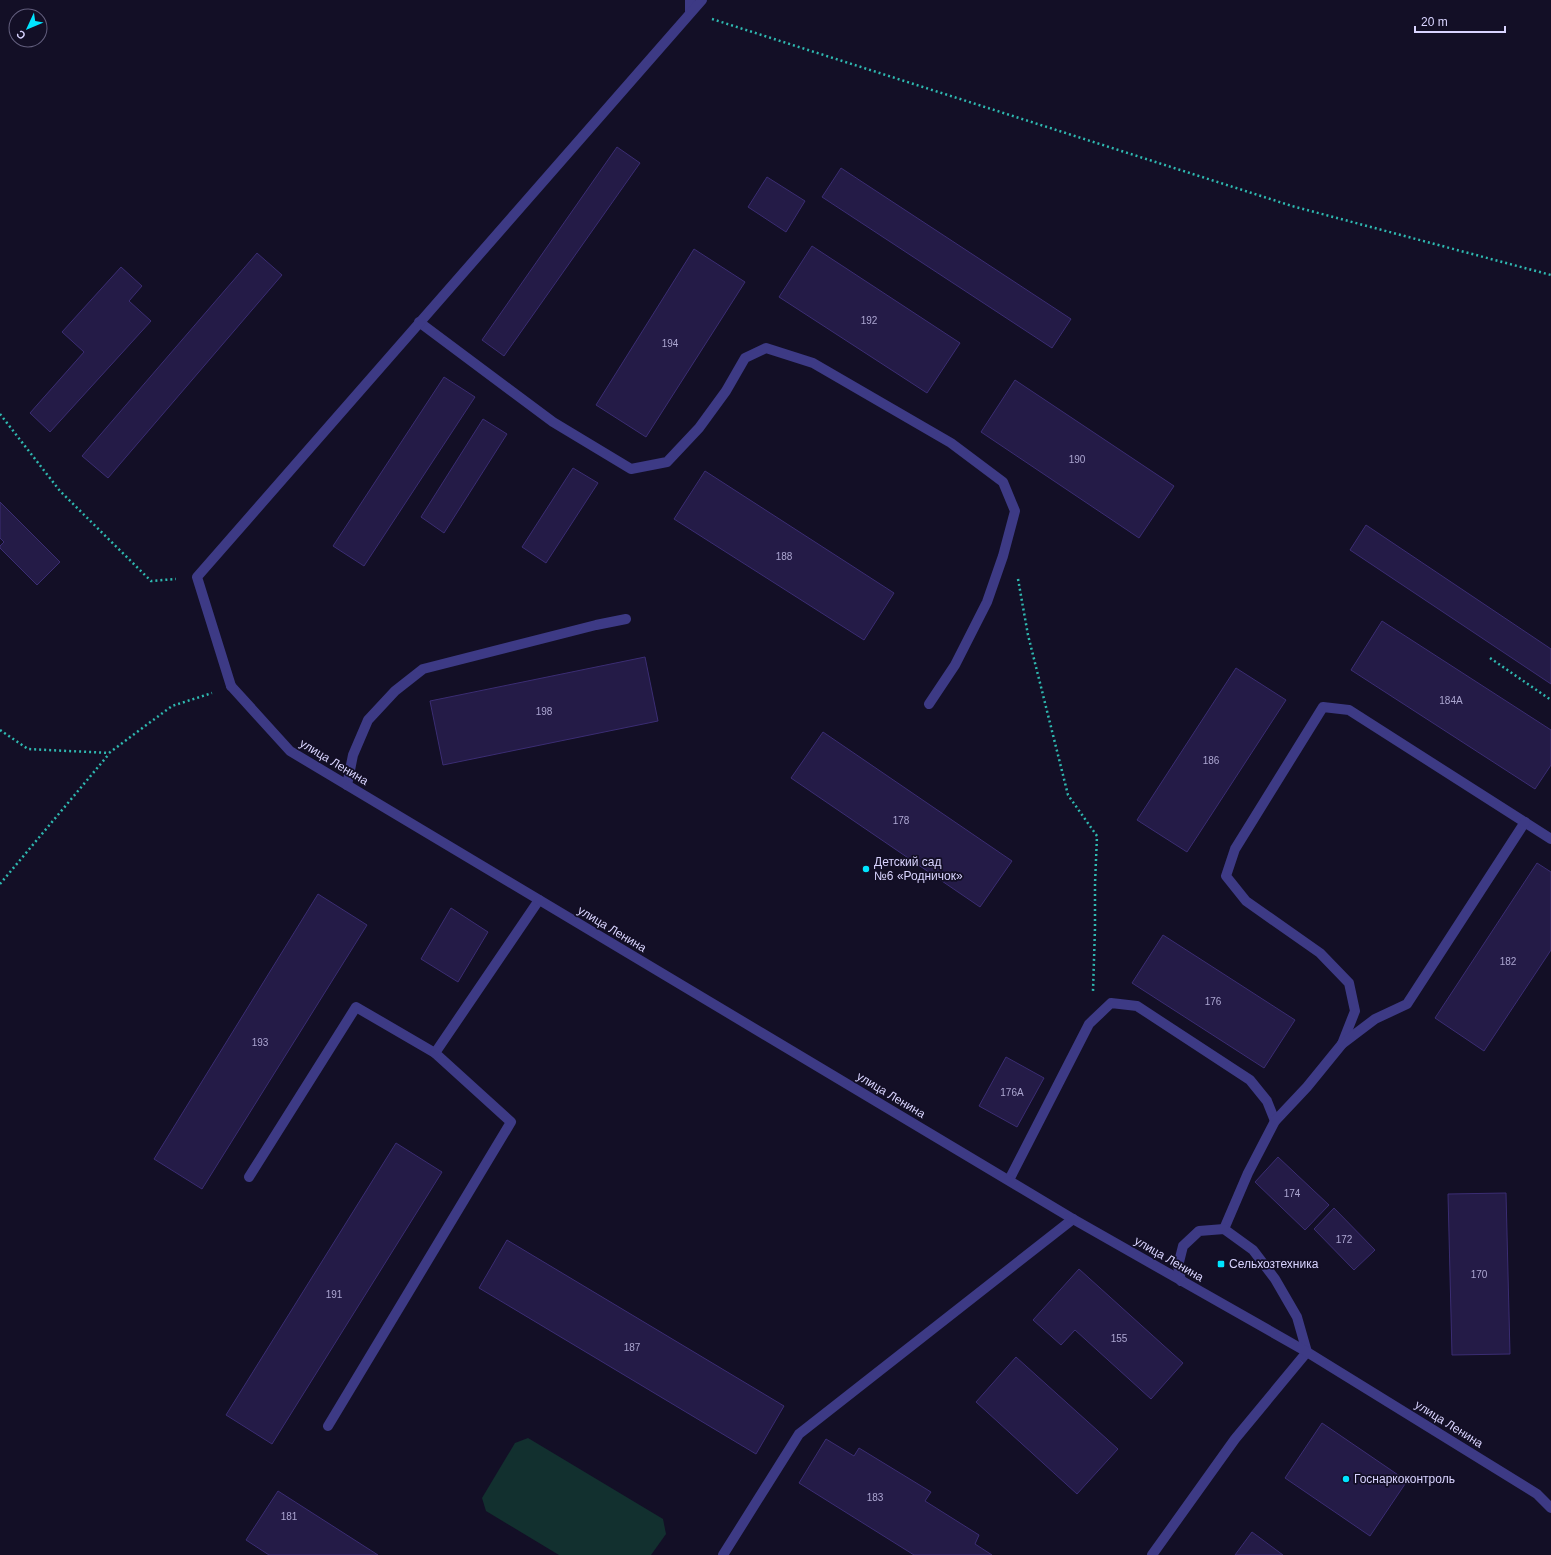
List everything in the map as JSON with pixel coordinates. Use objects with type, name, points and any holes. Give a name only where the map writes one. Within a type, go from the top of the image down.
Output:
[{"type":"street","points":[[690,0],[690,12]]},
{"type":"street","points":[[231,686],[197,577],[702,0]]},
{"type":"street","points":[[419,322],[553,422],[631,469],[667,462],[699,428],[726,391],[745,358],[766,348],[813,363],[951,443],[1003,482],[1015,511],[1003,556],[987,602],[955,665],[929,704]]},
{"type":"street","points":[[347,785],[353,755],[368,720],[395,691],[424,669],[596,625],[626,619]]},
{"type":"street","name":"улица Ленина","points":[[231,686],[290,751],[1073,1219],[1307,1352],[1537,1494],[1551,1508]]},
{"type":"street","points":[[1342,1044],[1355,1011],[1349,983],[1320,953],[1246,901],[1226,876],[1235,849],[1323,707],[1349,710],[1551,839]]},
{"type":"street","points":[[1224,1229],[1248,1173],[1275,1120],[1307,1087],[1342,1044],[1375,1019],[1407,1004],[1525,822]]},
{"type":"street","points":[[435,1053],[539,900]]},
{"type":"street","points":[[1009,1180],[1089,1024],[1111,1003],[1137,1006],[1250,1080],[1267,1101],[1275,1120]]},
{"type":"street","points":[[248,1177],[356,1007],[435,1053],[511,1122],[328,1426]]},
{"type":"street","points":[[723,1555],[799,1434],[1073,1219]]},
{"type":"street","points":[[1152,1555],[1235,1439],[1307,1352],[1297,1317],[1275,1279],[1253,1250],[1224,1229],[1199,1231],[1183,1246],[1178,1266],[1181,1281]]},
{"type":"path","points":[[690,12],[1292,206],[1551,275]]},
{"type":"path","points":[[0,414],[60,491],[151,580],[197,577]]},
{"type":"path","points":[[1017,572],[1028,635],[1068,795],[1097,836],[1094,979],[1089,1024]]},
{"type":"path","points":[[1490,658],[1551,700]]},
{"type":"path","points":[[0,884],[109,754],[172,706],[231,686]]},
{"type":"path","points":[[0,730],[28,750],[109,754]]},
{"type":"green space","points":[[528,1438],[663,1519],[666,1534],[651,1555],[559,1555],[486,1511],[482,1498],[515,1443]]},
{"type":"building","points":[[617,147],[640,163],[504,356],[482,340]]},
{"type":"building","points":[[841,168],[1071,319],[1052,348],[822,197]]},
{"type":"building","points":[[767,177],[805,201],[786,232],[748,207]]},
{"type":"building","points":[[812,246],[960,343],[927,393],[779,297]]},
{"type":"building","points":[[694,249],[745,282],[646,437],[596,405]]},
{"type":"building","points":[[257,253],[282,275],[108,478],[82,456]]},
{"type":"building","points":[[121,267],[142,286],[129,301],[151,321],[50,432],[30,413],[84,352],[62,332]]},
{"type":"building","points":[[444,377],[475,397],[364,566],[333,546]]},
{"type":"building","points":[[1015,380],[1174,486],[1139,538],[981,432]]},
{"type":"building","points":[[483,419],[507,434],[444,533],[421,517]]},
{"type":"building","points":[[573,468],[598,483],[546,563],[522,547]]},
{"type":"building","points":[[705,471],[894,593],[864,640],[674,519]]},
{"type":"building","points":[[0,502],[60,562],[37,585],[0,548],[4,542],[0,538]]},
{"type":"building","points":[[1366,525],[1551,649],[1551,684],[1350,550]]},
{"type":"building","points":[[1382,621],[1551,730],[1551,765],[1535,789],[1351,670]]},
{"type":"building","points":[[645,657],[658,721],[443,765],[430,701]]},
{"type":"building","points":[[1236,668],[1286,700],[1187,852],[1137,820]]},
{"type":"building","points":[[823,732],[1012,861],[980,907],[791,778]]},
{"type":"building","points":[[1537,863],[1551,872],[1551,950],[1484,1051],[1435,1018]]},
{"type":"building","points":[[318,894],[367,925],[202,1189],[154,1159]]},
{"type":"building","points":[[451,908],[488,932],[458,982],[421,959]]},
{"type":"building","points":[[1163,935],[1295,1020],[1264,1068],[1132,983]]},
{"type":"building","points":[[1006,1057],[1044,1078],[1017,1127],[979,1106]]},
{"type":"building","points":[[396,1143],[442,1172],[272,1444],[226,1415]]},
{"type":"building","points":[[1278,1157],[1329,1205],[1305,1230],[1255,1182]]},
{"type":"building","points":[[1506,1193],[1510,1354],[1452,1355],[1448,1194]]},
{"type":"building","points":[[1334,1208],[1375,1250],[1354,1270],[1314,1229]]},
{"type":"building","points":[[507,1240],[784,1406],[756,1454],[479,1288]]},
{"type":"building","points":[[1079,1269],[1183,1363],[1151,1399],[1075,1330],[1061,1345],[1033,1320]]},
{"type":"building","points":[[1016,1357],[1118,1449],[1077,1494],[976,1402]]},
{"type":"building","name":"Госнаркоконтроль","points":[[1322,1423],[1407,1481],[1370,1536],[1285,1478]]},
{"type":"building","points":[[826,1439],[854,1456],[859,1448],[931,1492],[925,1501],[979,1535],[975,1544],[992,1555],[914,1555],[799,1483]]},
{"type":"building","points":[[278,1491],[378,1555],[269,1555],[246,1540]]},
{"type":"building","points":[[1252,1532],[1283,1555],[1235,1555]]},
{"type":"place","name":"Детский сад №6 «Родничок»","points":[[866,869]]},
{"type":"place","name":"Сельхозтехника","points":[[1221,1264]]},
{"type":"place","name":"Госнаркоконтроль","points":[[1346,1479]]}]
